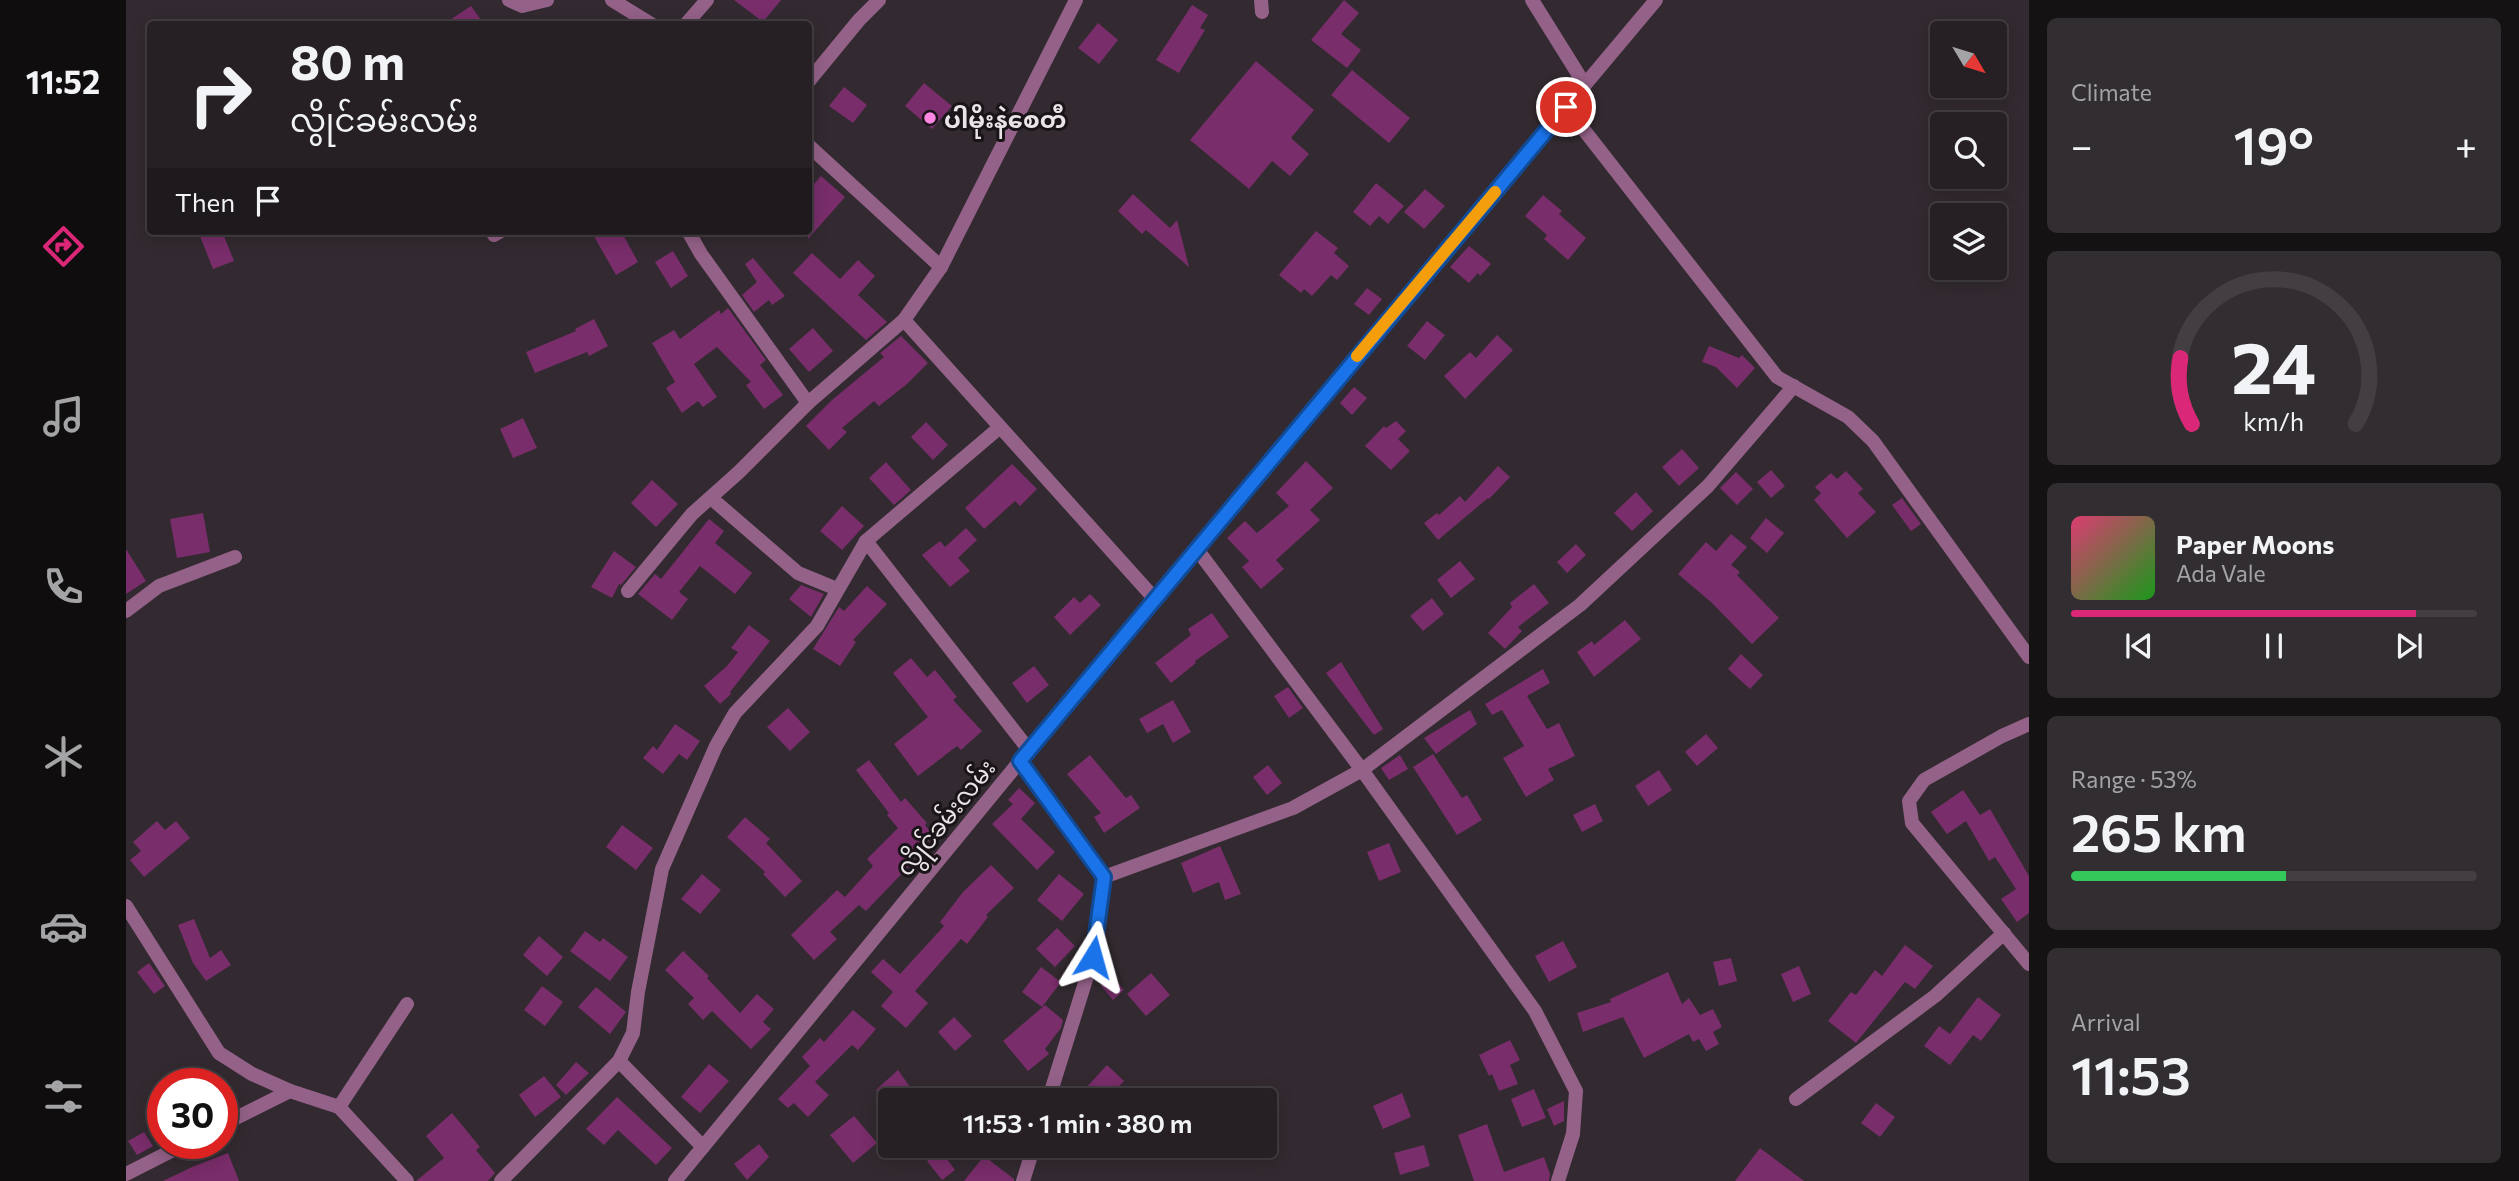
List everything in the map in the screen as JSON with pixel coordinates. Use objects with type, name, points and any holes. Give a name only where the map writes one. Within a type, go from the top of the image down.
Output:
[{"type":"street","points":[[509,0],[522,6],[547,0]]},
{"type":"street","points":[[612,0],[646,21]]},
{"type":"street","points":[[689,21],[707,0]]},
{"type":"street","points":[[812,77],[879,0]]},
{"type":"street","points":[[628,591],[692,514],[808,403],[904,320],[942,267],[1076,0]]},
{"type":"street","points":[[1532,0],[1585,85]]},
{"type":"street","name":"လွိုင်ခမ်းလမ်း","points":[[675,1181],[1154,598],[1656,0]]},
{"type":"street","points":[[1566,107],[1777,377],[1849,418],[1873,441],[2029,657]]},
{"type":"street","points":[[812,149],[942,267]]},
{"type":"street","points":[[690,235],[701,254],[808,403]]},
{"type":"street","points":[[904,320],[1154,598]]},
{"type":"street","points":[[1104,877],[1293,808],[1362,770],[1580,605],[1708,486],[1794,386]]},
{"type":"street","points":[[501,1181],[619,1061],[633,1033],[638,992],[662,869],[716,746],[736,713],[817,626],[866,541],[999,428]]},
{"type":"street","points":[[711,498],[798,573],[837,589]]},
{"type":"street","points":[[866,541],[1025,755],[1104,877],[1093,957],[1052,1088]]},
{"type":"street","points":[[1196,548],[1362,770],[1535,1011],[1576,1091],[1573,1134],[1558,1181]]},
{"type":"street","points":[[126,611],[159,586],[235,557]]},
{"type":"street","points":[[2029,724],[2002,736],[1924,780],[1909,801],[1912,823],[2029,964]]},
{"type":"street","points":[[126,906],[219,1053],[252,1074],[290,1091],[339,1107],[407,1181]]},
{"type":"street","points":[[1796,1099],[1935,996],[2004,933]]},
{"type":"street","points":[[339,1107],[407,1004]]},
{"type":"street","points":[[619,1061],[703,1146]]},
{"type":"street","points":[[238,1117],[290,1091]]},
{"type":"street","points":[[1023,1181],[1030,1158]]},
{"type":"street","points":[[126,1174],[156,1159]]},
{"type":"building","points":[[734,0],[781,0],[762,21]]},
{"type":"building","points":[[1344,0],[1359,13],[1341,34],[1361,50],[1347,68],[1311,40]]},
{"type":"building","points":[[1192,5],[1208,15],[1200,28],[1205,30],[1179,73],[1156,60]]},
{"type":"building","points":[[471,6],[482,21],[448,21]]},
{"type":"building","points":[[1098,23],[1118,40],[1099,64],[1078,48]]},
{"type":"building","points":[[1256,61],[1314,110],[1291,138],[1309,154],[1290,176],[1272,161],[1249,189],[1190,140]]},
{"type":"building","points":[[1352,70],[1410,118],[1389,143],[1331,95]]},
{"type":"building","name":"ပါမိုးနဲစေတီ","points":[[924,83],[952,106],[932,129],[905,106]]},
{"type":"building","points":[[844,87],[867,105],[853,123],[829,106]]},
{"type":"building","points":[[821,176],[845,197],[812,234],[812,186]]},
{"type":"building","points":[[1376,183],[1404,206],[1388,224],[1379,216],[1370,226],[1353,212]]},
{"type":"building","points":[[1425,189],[1445,206],[1424,229],[1404,212]]},
{"type":"building","points":[[1133,194],[1170,228],[1177,220],[1189,267],[1146,230],[1142,234],[1118,211]]},
{"type":"building","points":[[1543,195],[1562,211],[1559,214],[1586,238],[1568,260],[1544,239],[1547,235],[1525,216]]},
{"type":"building","points":[[1316,231],[1338,248],[1334,253],[1349,266],[1337,280],[1331,275],[1312,296],[1304,289],[1301,293],[1279,275]]},
{"type":"building","points":[[224,235],[234,261],[213,269],[200,236]]},
{"type":"building","points":[[593,235],[623,235],[638,262],[616,275]]},
{"type":"building","points":[[1469,246],[1491,264],[1469,283],[1450,267]]},
{"type":"building","points":[[673,251],[688,276],[671,288],[655,262]]},
{"type":"building","points":[[812,253],[840,279],[858,260],[875,276],[858,295],[887,322],[866,340],[793,273]]},
{"type":"building","points":[[753,258],[785,296],[772,305],[769,300],[754,312],[742,295],[757,282],[745,264]]},
{"type":"building","points":[[1367,288],[1382,299],[1369,315],[1354,304]]},
{"type":"building","points":[[728,308],[766,360],[760,365],[783,395],[764,409],[746,385],[751,382],[717,347],[694,364],[717,397],[703,407],[698,401],[682,413],[666,388],[675,382],[652,343],[674,330],[680,339],[719,310],[721,314]]},
{"type":"building","points":[[594,319],[608,346],[589,356],[587,352],[535,373],[526,352],[576,331],[575,329]]},
{"type":"building","points":[[1427,321],[1445,335],[1425,360],[1407,346]]},
{"type":"building","points":[[813,328],[833,351],[809,372],[789,349]]},
{"type":"building","points":[[1497,335],[1513,350],[1465,399],[1444,376],[1470,352],[1476,358]]},
{"type":"building","points":[[901,336],[928,363],[879,406],[874,401],[842,428],[847,432],[829,450],[806,426],[832,400],[884,357],[880,353]]},
{"type":"building","points":[[1709,346],[1739,358],[1742,355],[1755,368],[1737,388],[1716,367],[1702,362]]},
{"type":"building","points":[[1354,387],[1367,398],[1352,415],[1340,403]]},
{"type":"building","points":[[523,418],[537,448],[513,458],[500,429]]},
{"type":"building","points":[[1396,421],[1406,431],[1398,439],[1410,451],[1391,470],[1365,446],[1384,426],[1386,428]]},
{"type":"building","points":[[926,422],[948,445],[933,460],[911,437]]},
{"type":"building","points":[[1682,449],[1699,468],[1679,486],[1662,467]]},
{"type":"building","points":[[1306,461],[1333,488],[1310,510],[1320,520],[1276,560],[1284,569],[1261,589],[1242,567],[1249,561],[1227,538],[1245,521],[1257,533],[1289,506],[1276,493]]},
{"type":"building","points":[[886,462],[911,490],[894,505],[869,478]]},
{"type":"building","points":[[1012,464],[1037,489],[1020,506],[1015,501],[984,529],[965,508]]},
{"type":"building","points":[[1498,466],[1510,477],[1489,499],[1438,540],[1424,523],[1437,513],[1439,515],[1460,496],[1465,502]]},
{"type":"building","points":[[1771,470],[1785,486],[1771,498],[1757,482]]},
{"type":"building","points":[[1846,471],[1863,489],[1858,493],[1876,512],[1847,538],[1814,500],[1821,493],[1815,487],[1831,473],[1837,479]]},
{"type":"building","points":[[1736,472],[1753,489],[1737,505],[1720,488]]},
{"type":"building","points":[[652,480],[678,504],[656,527],[631,503]]},
{"type":"building","points":[[1636,492],[1653,511],[1632,531],[1614,513]]},
{"type":"building","points":[[1902,498],[1921,524],[1911,531],[1892,505]]},
{"type":"building","points":[[842,506],[864,526],[842,550],[820,531]]},
{"type":"building","points":[[203,513],[210,552],[177,558],[170,519]]},
{"type":"building","points":[[1766,518],[1784,533],[1767,553],[1750,538]]},
{"type":"building","points":[[709,519],[724,531],[715,543],[752,573],[735,594],[700,566],[679,592],[688,599],[672,620],[638,594],[655,574],[661,579]]},
{"type":"building","points":[[966,528],[977,540],[958,558],[970,571],[950,587],[922,555],[940,541],[945,547]]},
{"type":"building","points":[[1731,534],[1747,547],[1731,565],[1740,572],[1737,575],[1779,618],[1752,644],[1712,603],[1678,574],[1706,542],[1716,551]]},
{"type":"building","points":[[1576,544],[1586,555],[1567,573],[1557,562]]},
{"type":"building","points":[[126,549],[146,581],[126,594]]},
{"type":"building","points":[[614,551],[636,567],[621,585],[619,584],[612,598],[591,587]]},
{"type":"building","points":[[1460,561],[1475,579],[1451,598],[1437,580]]},
{"type":"building","points":[[1534,584],[1549,603],[1518,627],[1522,631],[1505,649],[1488,633],[1512,607],[1510,603]]},
{"type":"building","points":[[801,585],[824,594],[811,617],[789,599]]},
{"type":"building","points":[[867,586],[887,604],[853,640],[856,642],[840,666],[813,649],[839,607],[844,611]]},
{"type":"building","points":[[1090,594],[1101,605],[1070,635],[1054,617],[1074,597],[1080,603]]},
{"type":"building","points":[[1432,598],[1444,614],[1423,631],[1410,616]]},
{"type":"building","points":[[1212,613],[1229,637],[1195,661],[1196,663],[1171,683],[1155,663],[1191,635],[1188,629]]},
{"type":"building","points":[[1625,620],[1641,639],[1594,677],[1577,652],[1592,641],[1594,645]]},
{"type":"building","points":[[749,625],[770,641],[731,694],[720,704],[704,686],[727,666],[738,652],[731,648]]},
{"type":"building","points":[[1741,654],[1763,675],[1750,689],[1728,669]]},
{"type":"building","points":[[911,658],[927,677],[935,670],[957,697],[953,700],[982,731],[961,750],[957,746],[918,776],[894,744],[928,717],[893,673]]},
{"type":"building","points":[[1341,662],[1383,729],[1374,735],[1326,673]]},
{"type":"building","points":[[1034,666],[1049,685],[1027,703],[1012,683]]},
{"type":"building","points":[[1543,669],[1550,683],[1527,696],[1547,729],[1559,723],[1575,756],[1548,769],[1554,780],[1526,797],[1503,758],[1524,746],[1502,710],[1492,715],[1485,704]]},
{"type":"building","points":[[1288,687],[1303,708],[1289,718],[1274,696]]},
{"type":"building","points":[[1173,700],[1191,732],[1173,743],[1163,724],[1147,733],[1139,719]]},
{"type":"building","points":[[788,708],[810,732],[790,751],[767,727]]},
{"type":"building","points":[[1470,710],[1477,724],[1436,754],[1424,738]]},
{"type":"building","points":[[675,724],[700,741],[687,760],[679,754],[663,774],[643,758],[653,746],[657,750]]},
{"type":"building","points":[[1706,734],[1718,748],[1697,766],[1685,752]]},
{"type":"building","points":[[1433,754],[1462,798],[1467,795],[1482,820],[1457,835],[1413,767]]},
{"type":"building","points":[[1090,755],[1126,798],[1131,795],[1140,808],[1104,833],[1094,817],[1101,813],[1067,774]]},
{"type":"building","points":[[1400,755],[1408,769],[1389,780],[1381,768]]},
{"type":"building","points":[[869,760],[901,802],[905,798],[927,823],[925,825],[934,836],[908,858],[912,863],[866,911],[859,905],[830,932],[837,939],[814,960],[791,935],[837,890],[845,897],[873,866],[867,859],[898,828],[856,770]]},
{"type":"building","points":[[1268,765],[1282,783],[1267,795],[1253,777]]},
{"type":"building","points":[[1659,770],[1672,790],[1648,806],[1635,786]]},
{"type":"building","points":[[1019,788],[1035,803],[1021,819],[1055,852],[1037,870],[992,824],[1013,804],[1008,800]]},
{"type":"building","points":[[1963,790],[1980,815],[1990,809],[2029,876],[2029,913],[2017,922],[2001,899],[2016,889],[1995,857],[1989,861],[1966,821],[1947,834],[1931,812]]},
{"type":"building","points":[[1595,804],[1603,821],[1582,832],[1573,815]]},
{"type":"building","points":[[745,817],[770,839],[766,843],[802,881],[785,897],[763,874],[765,872],[727,837]]},
{"type":"building","points":[[157,821],[165,830],[176,821],[190,838],[144,877],[130,860],[141,851],[133,842]]},
{"type":"building","points":[[622,825],[653,848],[636,870],[606,847]]},
{"type":"building","points":[[1389,843],[1401,872],[1379,881],[1367,852]]},
{"type":"building","points":[[1220,846],[1241,894],[1225,900],[1219,882],[1193,893],[1181,863]]},
{"type":"building","points":[[991,865],[1014,888],[986,915],[988,917],[967,944],[961,939],[915,991],[928,1003],[906,1028],[881,1006],[893,992],[871,972],[883,959],[900,974],[944,926],[940,922],[963,892]]},
{"type":"building","points":[[702,874],[721,890],[700,914],[681,899]]},
{"type":"building","points":[[1059,874],[1084,894],[1062,921],[1037,900]]},
{"type":"building","points":[[194,919],[210,958],[221,950],[231,965],[206,981],[193,963],[178,925]]},
{"type":"building","points":[[1057,928],[1075,946],[1055,967],[1036,949]]},
{"type":"building","points":[[585,931],[600,942],[603,938],[628,957],[610,981],[570,951]]},
{"type":"building","points":[[539,936],[563,957],[547,976],[523,955]]},
{"type":"building","points":[[1563,941],[1577,967],[1549,982],[1535,956]]},
{"type":"building","points":[[1905,945],[1933,966],[1915,989],[1905,982],[1856,1043],[1828,1021],[1851,992],[1856,995],[1875,970],[1882,976]]},
{"type":"building","points":[[683,951],[709,976],[707,978],[740,1013],[757,994],[774,1009],[763,1022],[771,1029],[751,1049],[712,1011],[703,1020],[688,1004],[694,998],[665,970]]},
{"type":"building","points":[[1731,958],[1737,981],[1719,986],[1713,962]]},
{"type":"building","points":[[149,963],[165,986],[154,994],[137,972]]},
{"type":"building","points":[[1799,966],[1811,994],[1793,1002],[1781,974]]},
{"type":"building","points":[[1041,967],[1061,982],[1042,1007],[1022,992]]},
{"type":"building","points":[[1668,972],[1682,1004],[1689,998],[1700,1015],[1713,1009],[1722,1027],[1713,1032],[1719,1044],[1706,1051],[1699,1039],[1693,1042],[1689,1034],[1644,1058],[1623,1017],[1583,1032],[1577,1013],[1611,1002],[1610,999]]},
{"type":"building","points":[[1151,973],[1170,995],[1146,1016],[1127,994]]},
{"type":"building","points":[[1113,977],[1124,990],[1113,1000],[1101,986]]},
{"type":"building","points":[[542,986],[563,1002],[545,1026],[524,1010]]},
{"type":"building","points":[[596,987],[626,1012],[610,1034],[578,1007]]},
{"type":"building","points":[[1978,997],[2001,1015],[1981,1041],[1973,1035],[1950,1065],[1924,1046],[1939,1026],[1950,1034]]},
{"type":"building","points":[[1045,1005],[1063,1020],[1061,1028],[1045,1049],[1049,1054],[1028,1071],[1003,1041]]},
{"type":"building","points":[[853,1010],[876,1029],[858,1050],[852,1045],[815,1082],[829,1095],[808,1117],[794,1103],[788,1108],[778,1099],[810,1066],[802,1057],[820,1038],[824,1042]]},
{"type":"building","points":[[954,1017],[972,1036],[955,1051],[938,1032]]},
{"type":"building","points":[[1510,1040],[1520,1060],[1510,1065],[1518,1084],[1499,1091],[1492,1074],[1489,1076],[1479,1055]]},
{"type":"building","points":[[576,1062],[589,1073],[566,1095],[556,1085]]},
{"type":"building","points":[[709,1064],[729,1081],[700,1113],[681,1097]]},
{"type":"building","points":[[1107,1065],[1124,1081],[1117,1088],[1086,1088]]},
{"type":"building","points":[[898,1070],[911,1088],[878,1088]]},
{"type":"building","points":[[544,1076],[561,1097],[535,1117],[519,1095]]},
{"type":"building","points":[[1534,1089],[1546,1118],[1522,1127],[1511,1099]]},
{"type":"building","points":[[1402,1093],[1411,1117],[1383,1129],[1373,1106]]},
{"type":"building","points":[[617,1097],[672,1148],[656,1165],[618,1130],[604,1145],[586,1129]]},
{"type":"building","points":[[1564,1101],[1564,1121],[1554,1126],[1547,1109]]},
{"type":"building","points":[[1876,1103],[1895,1117],[1880,1137],[1861,1123]]},
{"type":"building","points":[[452,1113],[480,1147],[476,1150],[495,1173],[488,1181],[416,1181],[444,1158],[426,1136]]},
{"type":"building","points":[[854,1116],[877,1143],[853,1163],[830,1135]]},
{"type":"building","points":[[1487,1124],[1504,1172],[1544,1157],[1550,1174],[1549,1181],[1474,1181],[1458,1135]]},
{"type":"building","points":[[144,1132],[147,1137],[147,1149],[137,1155],[128,1141]]},
{"type":"building","points":[[759,1144],[769,1157],[747,1180],[734,1164]]},
{"type":"building","points":[[1424,1145],[1430,1166],[1400,1175],[1394,1153]]},
{"type":"building","points":[[1760,1148],[1804,1181],[1735,1181]]},
{"type":"building","points":[[931,1158],[946,1158],[955,1170],[942,1180],[927,1161]]},
{"type":"building","points":[[982,1158],[987,1158],[1014,1179],[1014,1181],[964,1181]]},
{"type":"building","points":[[213,1159],[230,1159],[239,1181],[163,1181]]},
{"type":"slow traffic","points":[[1357,356],[1495,192]]},
{"type":"place","name":"ပါမိုးနဲစေတီ","points":[[930,118]]},
{"type":"route","points":[[1093,957],[1104,877],[1020,761],[1566,107]]}]
